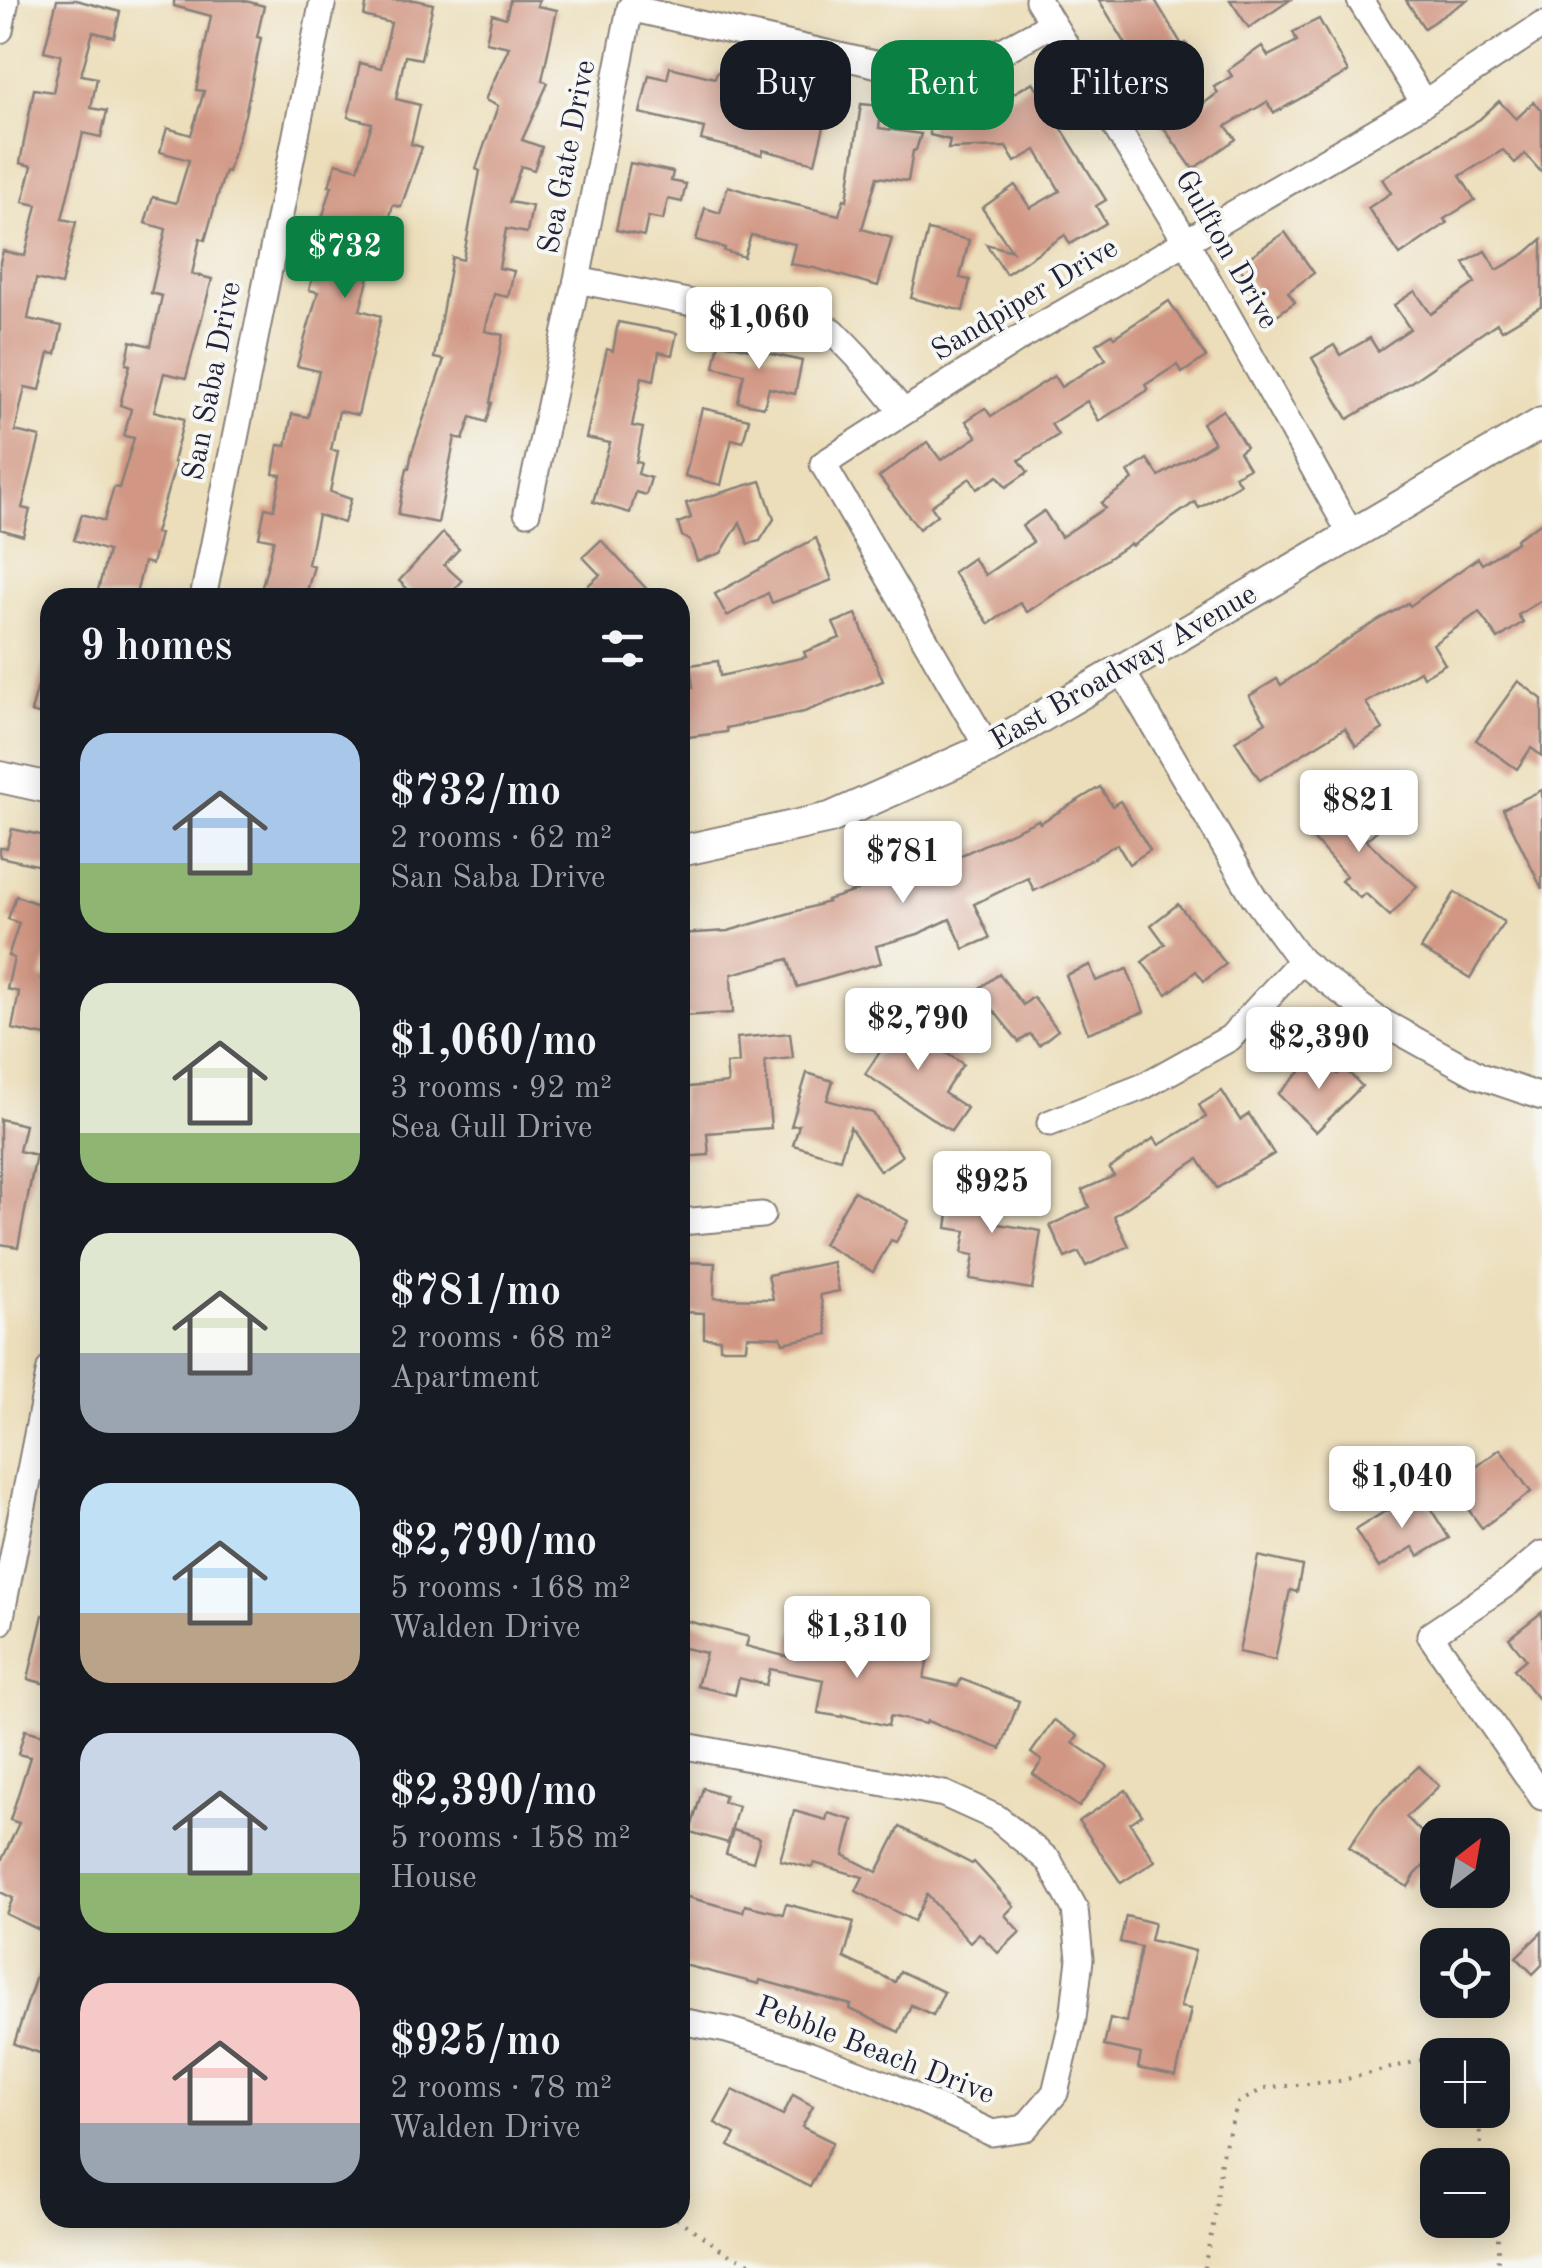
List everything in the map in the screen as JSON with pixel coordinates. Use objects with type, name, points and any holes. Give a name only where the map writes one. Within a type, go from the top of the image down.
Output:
[{"type":"street","points":[[0,30],[6,0]]},
{"type":"street","name":"San Saba Drive","points":[[205,588],[323,0]]},
{"type":"street","name":"Gulfton Drive","points":[[1038,0],[1187,243],[1352,536]]},
{"type":"street","points":[[1360,0],[1424,102]]},
{"type":"street","name":"Sea Gate Drive","points":[[528,512],[630,8],[883,66],[942,68],[1004,50],[1052,24]]},
{"type":"street","name":"Sandpiper Drive","points":[[988,748],[823,464],[1018,339],[1424,102],[1542,25]]},
{"type":"street","points":[[577,280],[832,331],[903,412]]},
{"type":"street","name":"East Broadway Avenue","points":[[690,849],[830,818],[988,748],[1542,423]]},
{"type":"street","points":[[1121,669],[1254,898],[1301,961],[1377,1018],[1480,1076],[1542,1096]]},
{"type":"street","points":[[0,777],[40,786]]},
{"type":"street","points":[[1050,1124],[1142,1087],[1230,1038],[1301,961]]},
{"type":"street","points":[[690,1221],[762,1215]]},
{"type":"street","points":[[0,1622],[40,1420]]},
{"type":"street","points":[[1542,1554],[1509,1582],[1430,1635],[1542,1797]]},
{"type":"street","name":"Pebble Beach Drive","points":[[690,1747],[944,1794],[997,1818],[1049,1861],[1075,1910],[1080,1959],[1073,2018],[1055,2093],[1026,2128],[992,2133],[891,2086],[810,2055],[690,2023]]},
{"type":"path","points":[[1204,2268],[1216,2211],[1221,2158],[1238,2102],[1265,2088],[1339,2081],[1420,2061]]},
{"type":"path","points":[[690,2228],[728,2254],[762,2268]]},
{"type":"path","points":[[1498,2238],[1498,2266],[1502,2268]]},
{"type":"building","points":[[57,0],[76,0],[120,12],[114,37],[93,32],[81,75],[97,78],[91,108],[107,111],[101,137],[83,133],[62,219],[76,222],[61,285],[36,279],[28,319],[62,326],[56,354],[49,353],[40,390],[25,387],[15,431],[40,437],[22,508],[30,510],[23,536],[0,529],[0,262],[3,251],[25,256],[37,205],[23,202],[32,166],[20,163],[34,89],[53,92],[61,55],[44,51]]},
{"type":"building","points":[[174,0],[242,0],[264,6],[257,37],[261,38],[245,115],[205,240],[200,238],[192,274],[212,279],[186,378],[164,373],[154,411],[184,419],[173,462],[176,463],[155,533],[160,534],[152,564],[144,562],[138,588],[99,588],[108,551],[74,540],[82,514],[104,521],[134,438],[124,436],[131,409],[120,405],[130,365],[126,364],[131,341],[151,346],[162,296],[151,293],[166,229],[145,223],[153,197],[176,203],[189,160],[160,152],[167,128],[191,135],[204,91],[196,90],[211,16],[174,6]]},
{"type":"building","points":[[367,0],[433,4],[421,59],[405,56],[396,99],[420,105],[411,144],[422,147],[401,207],[393,205],[360,310],[381,316],[358,415],[339,411],[331,450],[338,451],[330,492],[351,499],[344,523],[318,515],[308,564],[314,566],[308,588],[262,588],[274,540],[259,537],[265,508],[274,509],[281,475],[273,474],[278,445],[286,446],[292,414],[308,417],[319,371],[297,366],[318,292],[309,290],[314,271],[323,274],[336,230],[320,225],[336,163],[358,169],[372,123],[348,117],[360,63],[381,68],[391,23],[364,16]]},
{"type":"building","points":[[510,0],[539,0],[537,6],[557,10],[542,80],[548,83],[522,140],[542,147],[534,170],[521,166],[509,202],[532,206],[527,233],[506,229],[499,268],[514,271],[508,297],[494,294],[485,331],[503,335],[492,403],[486,422],[471,417],[463,440],[455,437],[438,523],[398,515],[407,468],[444,360],[434,358],[452,257],[463,260],[480,171],[476,169],[498,106],[485,100],[509,47],[486,42],[492,14],[506,18]]},
{"type":"building","points":[[1099,0],[1155,0],[1179,40],[1123,40]]},
{"type":"building","points":[[1230,0],[1290,0],[1249,28]]},
{"type":"building","points":[[1406,0],[1467,0],[1424,28]]},
{"type":"building","points":[[1319,19],[1348,72],[1274,113],[1267,102],[1226,126],[1236,139],[1193,169],[1165,130],[1204,130],[1204,103],[1218,93],[1214,87],[1232,76],[1228,70],[1262,46],[1268,56],[1297,41],[1293,32]]},
{"type":"building","points":[[670,67],[715,78],[720,73],[720,130],[823,130],[815,163],[701,140],[704,128],[640,113],[649,75],[667,79]]},
{"type":"building","points":[[1033,82],[1034,130],[1063,130],[1106,200],[1096,206],[1106,223],[1070,244],[1065,235],[1006,274],[986,244],[1012,251],[982,208],[1015,185],[1030,208],[1060,191],[1036,150],[1015,162],[1006,147],[948,149],[950,140],[930,135],[930,130],[1014,130],[1014,93]]},
{"type":"building","points":[[1499,101],[1516,119],[1534,102],[1542,111],[1542,173],[1525,154],[1515,163],[1503,150],[1460,176],[1475,200],[1444,219],[1447,223],[1400,255],[1368,208],[1391,193],[1382,179],[1480,119]]},
{"type":"building","points":[[861,104],[871,105],[871,130],[921,134],[913,151],[908,181],[877,177],[862,229],[892,238],[878,286],[790,264],[795,244],[751,235],[744,257],[696,240],[705,208],[720,213],[728,186],[839,215],[844,199],[847,200]]},
{"type":"building","points":[[630,163],[673,172],[671,181],[686,184],[682,202],[668,199],[663,220],[648,217],[644,236],[616,230]]},
{"type":"building","points":[[928,230],[969,240],[960,278],[970,280],[963,311],[911,298]]},
{"type":"building","points":[[1285,232],[1314,273],[1288,292],[1295,302],[1274,317],[1238,265]]},
{"type":"building","points":[[1542,239],[1542,306],[1502,330],[1497,323],[1411,382],[1348,419],[1312,358],[1334,345],[1340,355],[1370,338],[1378,351],[1410,329],[1394,305],[1415,291],[1431,314],[1475,283],[1464,263],[1485,251],[1497,270]]},
{"type":"building","points":[[1169,301],[1206,357],[1182,373],[1177,365],[1145,385],[1148,390],[1099,421],[1087,401],[1051,424],[1058,435],[1019,460],[1028,472],[1006,487],[998,476],[977,489],[970,478],[931,506],[937,515],[919,529],[879,477],[927,442],[941,460],[977,437],[966,421],[985,408],[991,416],[1054,376],[1061,387],[1106,359],[1096,344],[1112,334],[1114,337]]},
{"type":"building","points":[[618,322],[677,333],[672,355],[659,352],[654,380],[642,377],[632,426],[643,428],[636,462],[641,463],[638,474],[651,478],[646,495],[636,492],[630,513],[593,502],[610,443],[586,438],[607,349],[613,351]]},
{"type":"building","points":[[719,342],[802,361],[795,394],[769,388],[764,407],[738,402],[744,374],[714,367]]},
{"type":"building","points":[[702,408],[749,419],[743,442],[732,439],[721,485],[685,476]]},
{"type":"building","points":[[1223,410],[1246,447],[1239,452],[1249,468],[1235,476],[1240,484],[1199,508],[1195,502],[1027,612],[1020,603],[989,624],[953,572],[973,558],[985,575],[1033,542],[1022,526],[1044,511],[1061,537],[1105,508],[1101,503],[1133,480],[1128,472],[1147,459],[1159,476],[1214,443],[1202,423]]},
{"type":"building","points":[[761,481],[774,519],[760,541],[748,544],[740,522],[721,553],[697,561],[678,523],[691,518],[686,503]]},
{"type":"building","points":[[1542,522],[1542,600],[1518,615],[1523,622],[1498,639],[1479,612],[1433,644],[1445,664],[1423,677],[1420,671],[1366,703],[1383,729],[1356,746],[1345,728],[1260,780],[1235,741],[1266,722],[1249,696],[1277,679],[1281,685],[1357,633],[1408,603],[1410,606],[1478,558],[1482,564]]},
{"type":"building","points":[[443,533],[459,549],[444,565],[462,581],[456,588],[406,588],[399,581]]},
{"type":"building","points":[[816,538],[832,580],[772,603],[768,593],[727,616],[715,594]]},
{"type":"building","points":[[601,540],[646,588],[585,588],[600,575],[583,557]]},
{"type":"building","points":[[856,614],[883,681],[804,712],[726,728],[727,732],[690,737],[690,665],[718,661],[720,676],[806,657],[804,652],[840,638],[833,623]]},
{"type":"building","points":[[40,678],[40,714],[31,712]]},
{"type":"building","points":[[1518,681],[1542,699],[1542,756],[1531,748],[1517,769],[1476,740]]},
{"type":"building","points":[[1100,787],[1112,806],[1120,801],[1150,850],[1129,864],[1117,844],[1034,891],[1028,878],[974,904],[990,938],[964,949],[950,919],[918,934],[876,946],[881,963],[797,987],[788,959],[732,974],[733,1013],[690,1015],[690,933],[728,931],[894,879],[896,885],[1038,820],[1040,823]]},
{"type":"building","points":[[1542,790],[1542,889],[1503,809]]},
{"type":"building","points":[[1336,796],[1355,817],[1364,810],[1380,828],[1366,840],[1417,886],[1390,916],[1365,893],[1360,898],[1341,881],[1346,876],[1302,826]]},
{"type":"building","points":[[12,829],[40,835],[40,866],[0,857],[0,848],[7,848]]},
{"type":"building","points":[[1455,892],[1504,922],[1470,978],[1421,949]]},
{"type":"building","points":[[16,896],[40,904],[40,1035],[12,1029],[19,992],[7,989],[14,958],[8,956],[19,923],[8,919]]},
{"type":"building","points":[[1178,904],[1226,964],[1204,981],[1196,971],[1167,994],[1142,962],[1165,944],[1151,925]]},
{"type":"building","points":[[1090,965],[1096,981],[1127,969],[1144,1012],[1088,1033],[1066,975]]},
{"type":"building","points":[[999,974],[1023,1005],[1033,997],[1058,1030],[1039,1045],[1030,1034],[1019,1042],[977,990]]},
{"type":"building","points":[[905,1014],[923,1026],[917,1034],[963,1064],[944,1093],[967,1108],[951,1131],[865,1074]]},
{"type":"building","points":[[790,1033],[793,1058],[765,1061],[771,1128],[707,1133],[709,1155],[690,1156],[690,1087],[728,1083],[726,1064],[739,1063],[737,1038]]},
{"type":"building","points":[[1318,1054],[1338,1074],[1344,1068],[1362,1086],[1316,1132],[1278,1094]]},
{"type":"building","points":[[807,1073],[833,1081],[827,1100],[873,1113],[902,1156],[880,1171],[850,1127],[840,1159],[793,1145],[799,1125],[791,1126]]},
{"type":"building","points":[[1222,1091],[1240,1120],[1249,1114],[1274,1154],[1217,1188],[1198,1159],[1114,1216],[1129,1246],[1086,1266],[1079,1252],[1065,1258],[1050,1225],[1089,1207],[1082,1190],[1114,1176],[1109,1169],[1154,1138],[1159,1145],[1206,1117],[1199,1105]]},
{"type":"building","points":[[0,1119],[25,1125],[19,1151],[36,1155],[18,1247],[0,1244]]},
{"type":"building","points":[[954,1176],[998,1182],[992,1223],[1041,1231],[1032,1289],[970,1279],[974,1255],[962,1253],[966,1231],[947,1228]]},
{"type":"building","points":[[854,1191],[908,1221],[896,1242],[891,1240],[873,1272],[823,1244]]},
{"type":"building","points":[[690,1262],[715,1263],[714,1298],[773,1299],[768,1275],[833,1262],[839,1291],[820,1295],[828,1334],[783,1343],[781,1337],[747,1336],[746,1348],[720,1348],[720,1339],[704,1338],[704,1313],[690,1312]]},
{"type":"building","points":[[1500,1449],[1531,1492],[1482,1528],[1451,1486]]},
{"type":"building","points":[[1422,1495],[1449,1538],[1419,1556],[1413,1547],[1379,1568],[1355,1530],[1402,1501],[1405,1505]]},
{"type":"building","points":[[1258,1556],[1302,1566],[1297,1592],[1290,1590],[1275,1660],[1239,1652]]},
{"type":"building","points":[[1542,1612],[1542,1704],[1514,1669],[1526,1659],[1509,1638]]},
{"type":"building","points":[[690,1622],[749,1637],[746,1646],[788,1657],[792,1632],[870,1647],[872,1641],[896,1647],[899,1635],[922,1641],[919,1656],[928,1659],[924,1678],[958,1686],[961,1679],[1019,1701],[1001,1749],[927,1721],[926,1724],[890,1716],[888,1726],[818,1713],[824,1680],[770,1669],[766,1685],[739,1678],[735,1695],[697,1686],[706,1653],[690,1649]]},
{"type":"building","points":[[40,1628],[40,1682],[28,1679]]},
{"type":"building","points":[[1054,1720],[1078,1736],[1073,1743],[1108,1767],[1079,1807],[1033,1774],[1042,1761],[1031,1753]]},
{"type":"building","points":[[25,1730],[40,1734],[40,1930],[6,1914],[13,1898],[0,1892],[0,1864],[19,1823],[10,1820],[30,1757],[18,1754]]},
{"type":"building","points":[[1419,1766],[1439,1786],[1406,1817],[1420,1831],[1420,1870],[1408,1887],[1370,1865],[1349,1847],[1376,1807]]},
{"type":"building","points":[[703,1788],[725,1795],[723,1802],[738,1806],[728,1843],[690,1832]]},
{"type":"building","points":[[1126,1790],[1142,1815],[1130,1823],[1155,1861],[1121,1883],[1079,1821]]},
{"type":"building","points":[[794,1811],[826,1820],[828,1813],[853,1820],[844,1855],[877,1872],[900,1827],[974,1862],[1014,1906],[1005,1915],[1020,1932],[998,1953],[979,1933],[970,1942],[927,1895],[914,1921],[856,1891],[863,1877],[814,1863],[812,1868],[780,1860]]},
{"type":"building","points":[[733,1830],[760,1838],[753,1862],[726,1854]]},
{"type":"building","points":[[690,1898],[743,1912],[745,1905],[783,1914],[786,1904],[854,1922],[844,1958],[895,1982],[900,1971],[944,1992],[933,2015],[911,2005],[899,2032],[850,2009],[851,2005],[760,1980],[759,1984],[690,1967]]},
{"type":"building","points":[[1126,1916],[1154,1923],[1150,1940],[1195,1951],[1180,2007],[1191,2009],[1176,2076],[1138,2068],[1141,2054],[1104,2046],[1110,2018],[1126,2022],[1141,1947],[1120,1942]]},
{"type":"building","points":[[1542,1932],[1542,1965],[1533,1974],[1516,1957]]},
{"type":"building","points":[[40,1964],[40,2053],[14,2044]]},
{"type":"building","points":[[733,2090],[783,2115],[793,2095],[813,2106],[802,2127],[833,2142],[810,2187],[729,2146],[735,2134],[715,2123]]}]
